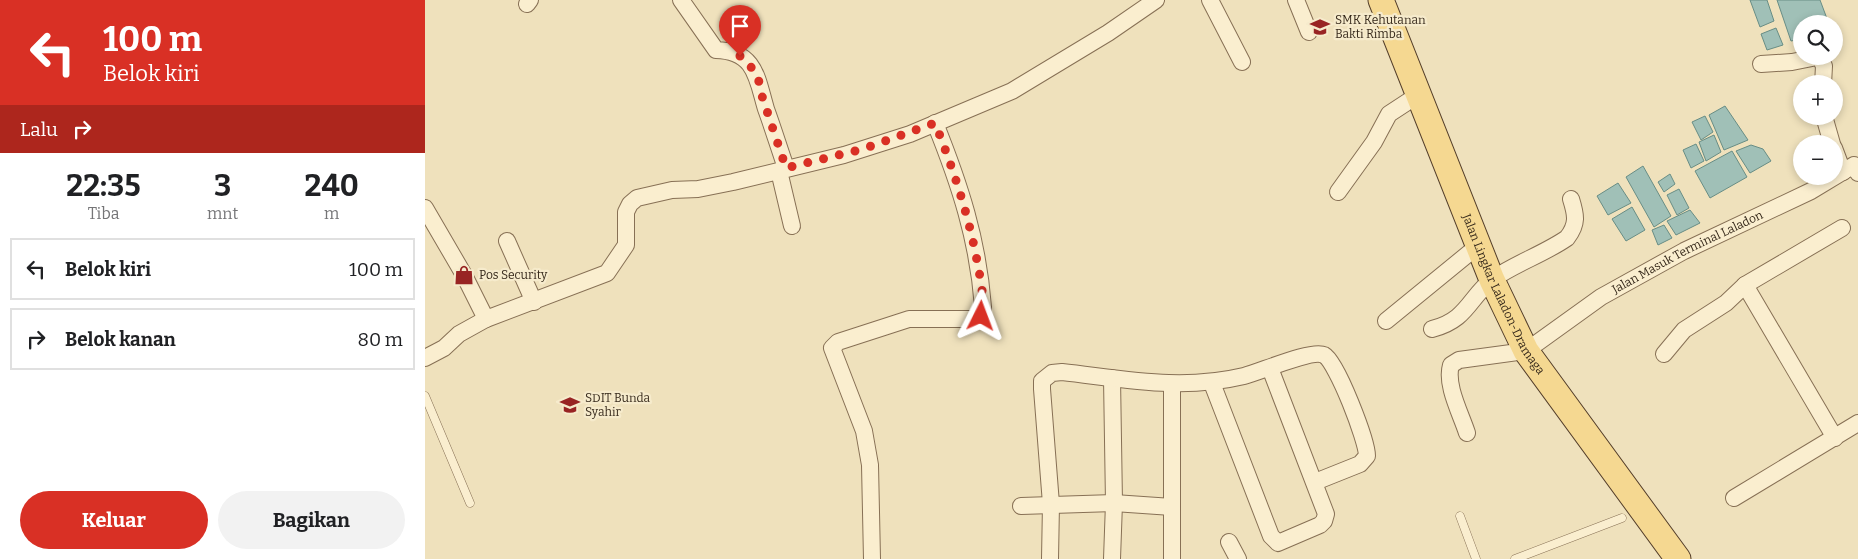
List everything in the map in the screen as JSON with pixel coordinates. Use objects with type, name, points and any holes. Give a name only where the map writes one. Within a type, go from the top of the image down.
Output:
[{"type":"main road","name":"Jalan Lingkar Laladon-Dramaga","points":[[1381,0],[1492,280],[1526,351],[1678,559]]},
{"type":"street","points":[[681,0],[716,50],[729,52],[746,60],[758,77],[783,170],[792,226]]},
{"type":"street","points":[[425,358],[444,348],[459,334],[486,319],[607,273],[626,245],[626,212],[629,204],[635,200],[672,190],[715,186],[783,170],[863,149],[935,123],[1012,92],[1108,33],[1156,0]]},
{"type":"street","points":[[1211,0],[1242,62]]},
{"type":"street","points":[[1296,0],[1309,32]]},
{"type":"street","points":[[1761,64],[1792,62],[1817,56],[1824,66],[1824,75]]},
{"type":"street","points":[[1338,192],[1374,142],[1389,114],[1418,95]]},
{"type":"street","points":[[872,559],[870,465],[864,431],[832,348],[837,342],[909,319],[975,319],[981,316],[983,307],[971,228],[960,185],[935,123]]},
{"type":"street","points":[[1843,157],[1853,168]]},
{"type":"street","name":"Jalan Masuk Terminal Laladon","points":[[1526,351],[1601,297],[1684,250],[1755,218],[1853,168]]},
{"type":"street","points":[[1432,329],[1446,326],[1458,318],[1492,280],[1567,238],[1574,229],[1576,216],[1571,199]]},
{"type":"street","points":[[425,208],[464,275],[486,319]]},
{"type":"street","points":[[1664,354],[1684,330],[1726,302],[1745,285],[1842,228]]},
{"type":"street","points":[[507,241],[534,302]]},
{"type":"street","points":[[1386,320],[1479,245]]},
{"type":"street","points":[[1745,285],[1835,438]]},
{"type":"street","points":[[1467,433],[1450,375],[1451,364],[1459,360],[1526,351]]},
{"type":"street","points":[[1050,559],[1051,504],[1042,381],[1052,373],[1062,372],[1172,384],[1212,383],[1308,356],[1317,354],[1326,356],[1337,372],[1363,434],[1367,452],[1363,462],[1315,482]]},
{"type":"street","points":[[1212,383],[1271,536],[1276,543],[1284,542],[1324,521],[1326,514],[1270,368]]},
{"type":"street","points":[[1112,378],[1114,503],[1112,559]]},
{"type":"street","points":[[1172,384],[1172,559]]},
{"type":"street","points":[[1734,498],[1858,423]]},
{"type":"street","points":[[1021,506],[1114,503],[1172,507]]},
{"type":"street","points":[[1229,542],[1238,559]]},
{"type":"lane","points":[[425,396],[470,503]]},
{"type":"lane","points":[[1461,516],[1476,559]]},
{"type":"lane","points":[[1515,559],[1622,518]]},
{"type":"water","points":[[1750,0],[1767,0],[1774,21],[1760,27]]},
{"type":"water","points":[[1777,0],[1820,0],[1826,15],[1793,15],[1793,41],[1791,41]]},
{"type":"water","points":[[1776,28],[1783,45],[1767,50],[1761,34]]},
{"type":"water","points":[[1725,106],[1748,140],[1724,150],[1709,115]]},
{"type":"water","points":[[1705,116],[1713,132],[1701,140],[1692,122]]},
{"type":"water","points":[[1714,135],[1721,152],[1706,161],[1699,142]]},
{"type":"water","points":[[1696,144],[1704,161],[1691,168],[1683,150]]},
{"type":"water","points":[[1751,145],[1763,149],[1771,161],[1750,173],[1736,151]]},
{"type":"water","points":[[1732,151],[1747,177],[1710,198],[1695,171]]},
{"type":"water","points":[[1643,166],[1671,216],[1654,227],[1626,177]]},
{"type":"water","points":[[1670,174],[1675,184],[1664,192],[1658,182]]},
{"type":"water","points":[[1618,183],[1631,203],[1608,215],[1597,196]]},
{"type":"water","points":[[1679,189],[1689,208],[1677,215],[1667,195]]},
{"type":"water","points":[[1632,207],[1645,230],[1626,241],[1612,219]]},
{"type":"water","points":[[1690,210],[1700,223],[1676,235],[1667,221]]},
{"type":"water","points":[[1664,225],[1672,238],[1658,245],[1652,230]]},
{"type":"place","name":"SMK Kehutanan Bakti Rimba","points":[[1320,27]]},
{"type":"place","name":"Pos Security","points":[[464,275]]},
{"type":"place","name":"SDIT Bunda Syahir","points":[[570,405]]},
{"type":"route","points":[[740,56],[746,60],[758,77],[761,93],[786,168],[806,165],[863,149],[910,134],[935,123],[960,185],[971,228],[981,286],[983,307],[981,316]]}]
